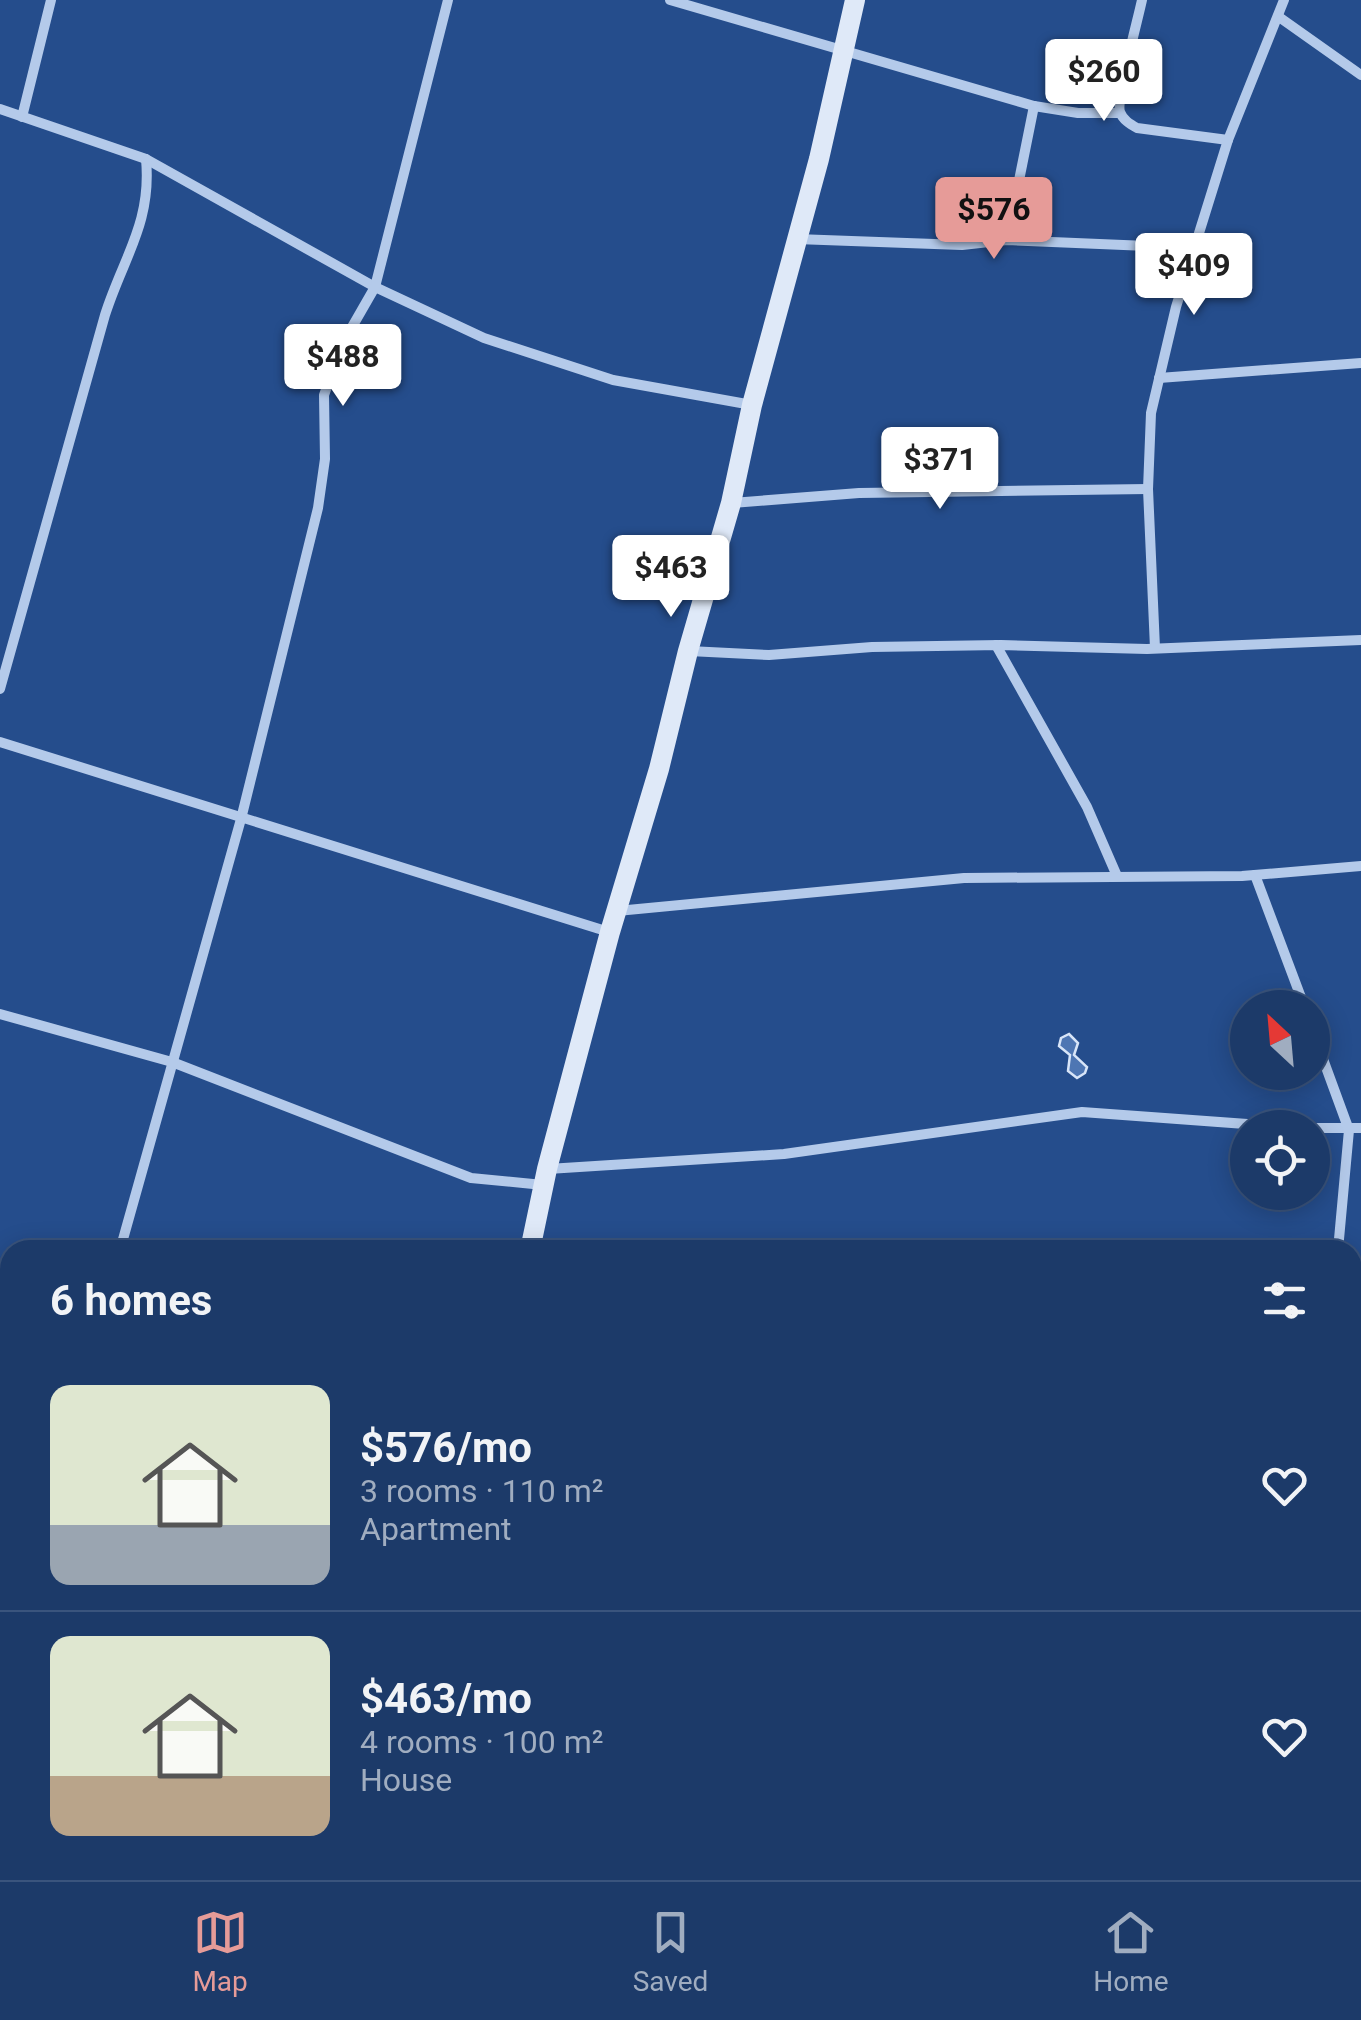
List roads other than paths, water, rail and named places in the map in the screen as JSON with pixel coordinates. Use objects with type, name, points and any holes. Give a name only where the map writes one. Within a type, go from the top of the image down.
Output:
[{"type":"street","points":[[22,116],[51,0]]},
{"type":"street","points":[[123,1240],[241,819],[323,483],[324,394],[344,341],[375,287],[448,0]]},
{"type":"street","points":[[670,0],[1034,106],[1078,113],[1120,113]]},
{"type":"street","points":[[532,1240],[610,932],[659,769],[730,504],[752,405],[819,160],[854,0]]},
{"type":"street","points":[[1142,0],[1125,83],[1118,99],[1120,113],[1137,128],[1228,140]]},
{"type":"street","points":[[1156,648],[1148,489],[1151,412],[1228,140],[1284,0]]},
{"type":"street","points":[[1279,16],[1361,75]]},
{"type":"street","points":[[1007,240],[1034,106]]},
{"type":"street","points":[[0,109],[146,159],[375,287],[484,338],[613,380],[752,405]]},
{"type":"street","points":[[0,689],[114,285],[138,238],[146,194],[146,159]]},
{"type":"street","points":[[795,239],[962,245],[1007,240],[1195,248]]},
{"type":"street","points":[[1158,378],[1361,363]]},
{"type":"street","points":[[730,504],[859,493],[1148,489]]},
{"type":"street","points":[[688,651],[769,655],[872,647],[1156,648],[1360,641]]},
{"type":"street","points":[[996,645],[1087,807],[1118,876]]},
{"type":"street","points":[[0,742],[610,932]]},
{"type":"street","points":[[616,911],[964,878],[1255,875],[1361,866]]},
{"type":"street","points":[[1255,875],[1298,990]]},
{"type":"street","points":[[0,1014],[172,1062],[471,1178],[545,1177],[784,1154],[1082,1112],[1230,1123]]},
{"type":"street","points":[[1330,1071],[1355,1129],[1339,1240]]},
{"type":"street","points":[[1330,1128],[1355,1129]]}]
